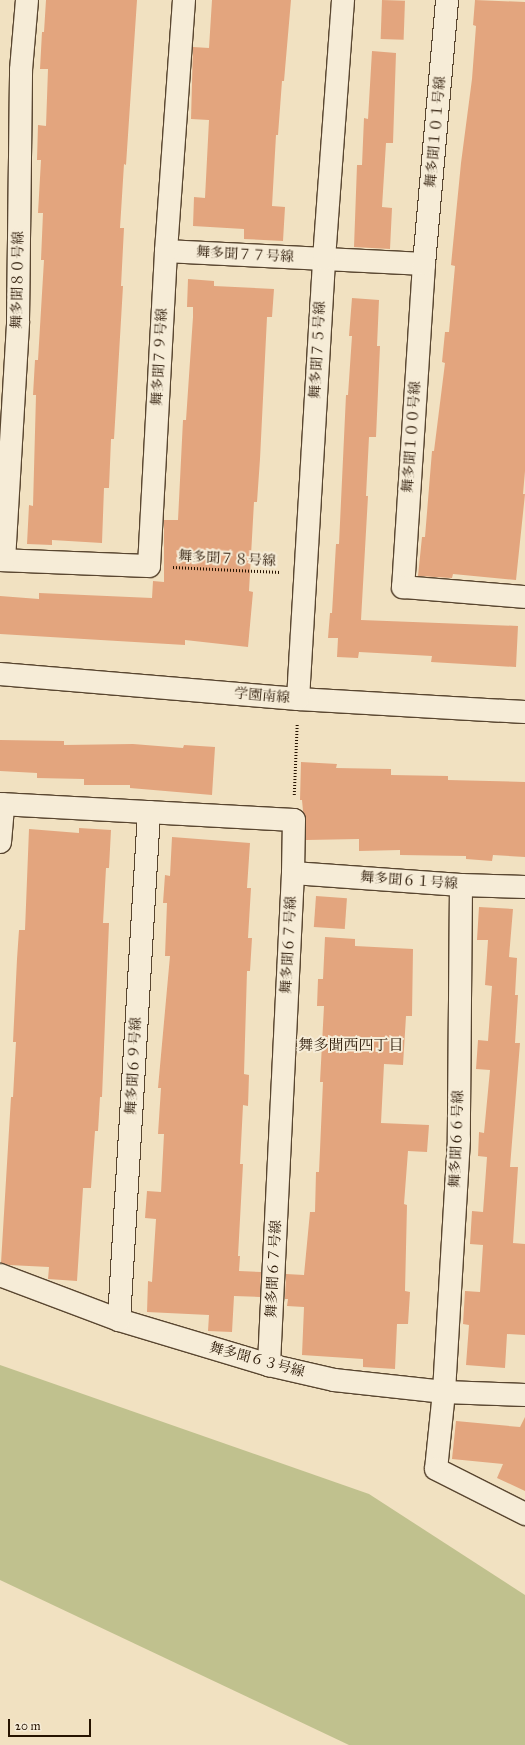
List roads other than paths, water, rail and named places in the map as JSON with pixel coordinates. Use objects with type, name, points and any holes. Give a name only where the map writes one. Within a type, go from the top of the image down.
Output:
[{"type":"street","name":"舞多聞８０号線","points":[[2,560],[18,321],[21,70],[27,0]]},
{"type":"street","name":"舞多聞７９号線","points":[[2,560],[149,566],[166,251],[184,0]]},
{"type":"street","name":"舞多聞７５号線","points":[[298,699],[324,259],[343,0]]},
{"type":"street","name":"舞多聞１０１号線","points":[[424,264],[447,0]]},
{"type":"street","name":"舞多聞７７号線","points":[[166,251],[324,259]]},
{"type":"street","points":[[324,259],[424,264]]},
{"type":"street","name":"舞多聞１００号線","points":[[424,264],[403,587],[525,597]]},
{"type":"street","name":"学園南線","points":[[0,674],[298,699],[525,712]]},
{"type":"street","points":[[0,842],[1,804],[148,812]]},
{"type":"street","name":"舞多聞６７号線","points":[[148,812],[294,820],[293,873],[269,1365]]},
{"type":"street","name":"舞多聞６９号線","points":[[119,1320],[148,812]]},
{"type":"street","name":"舞多聞６１号線","points":[[293,873],[525,888]]},
{"type":"street","name":"舞多聞６６号線","points":[[461,885],[459,1138],[444,1392],[436,1469],[525,1514]]},
{"type":"street","name":"舞多聞６３号線","points":[[0,1275],[119,1320],[269,1365],[334,1380],[444,1392],[525,1395]]},
{"type":"district","name":"舞多聞西四丁目","points":[[351,1046]]}]
